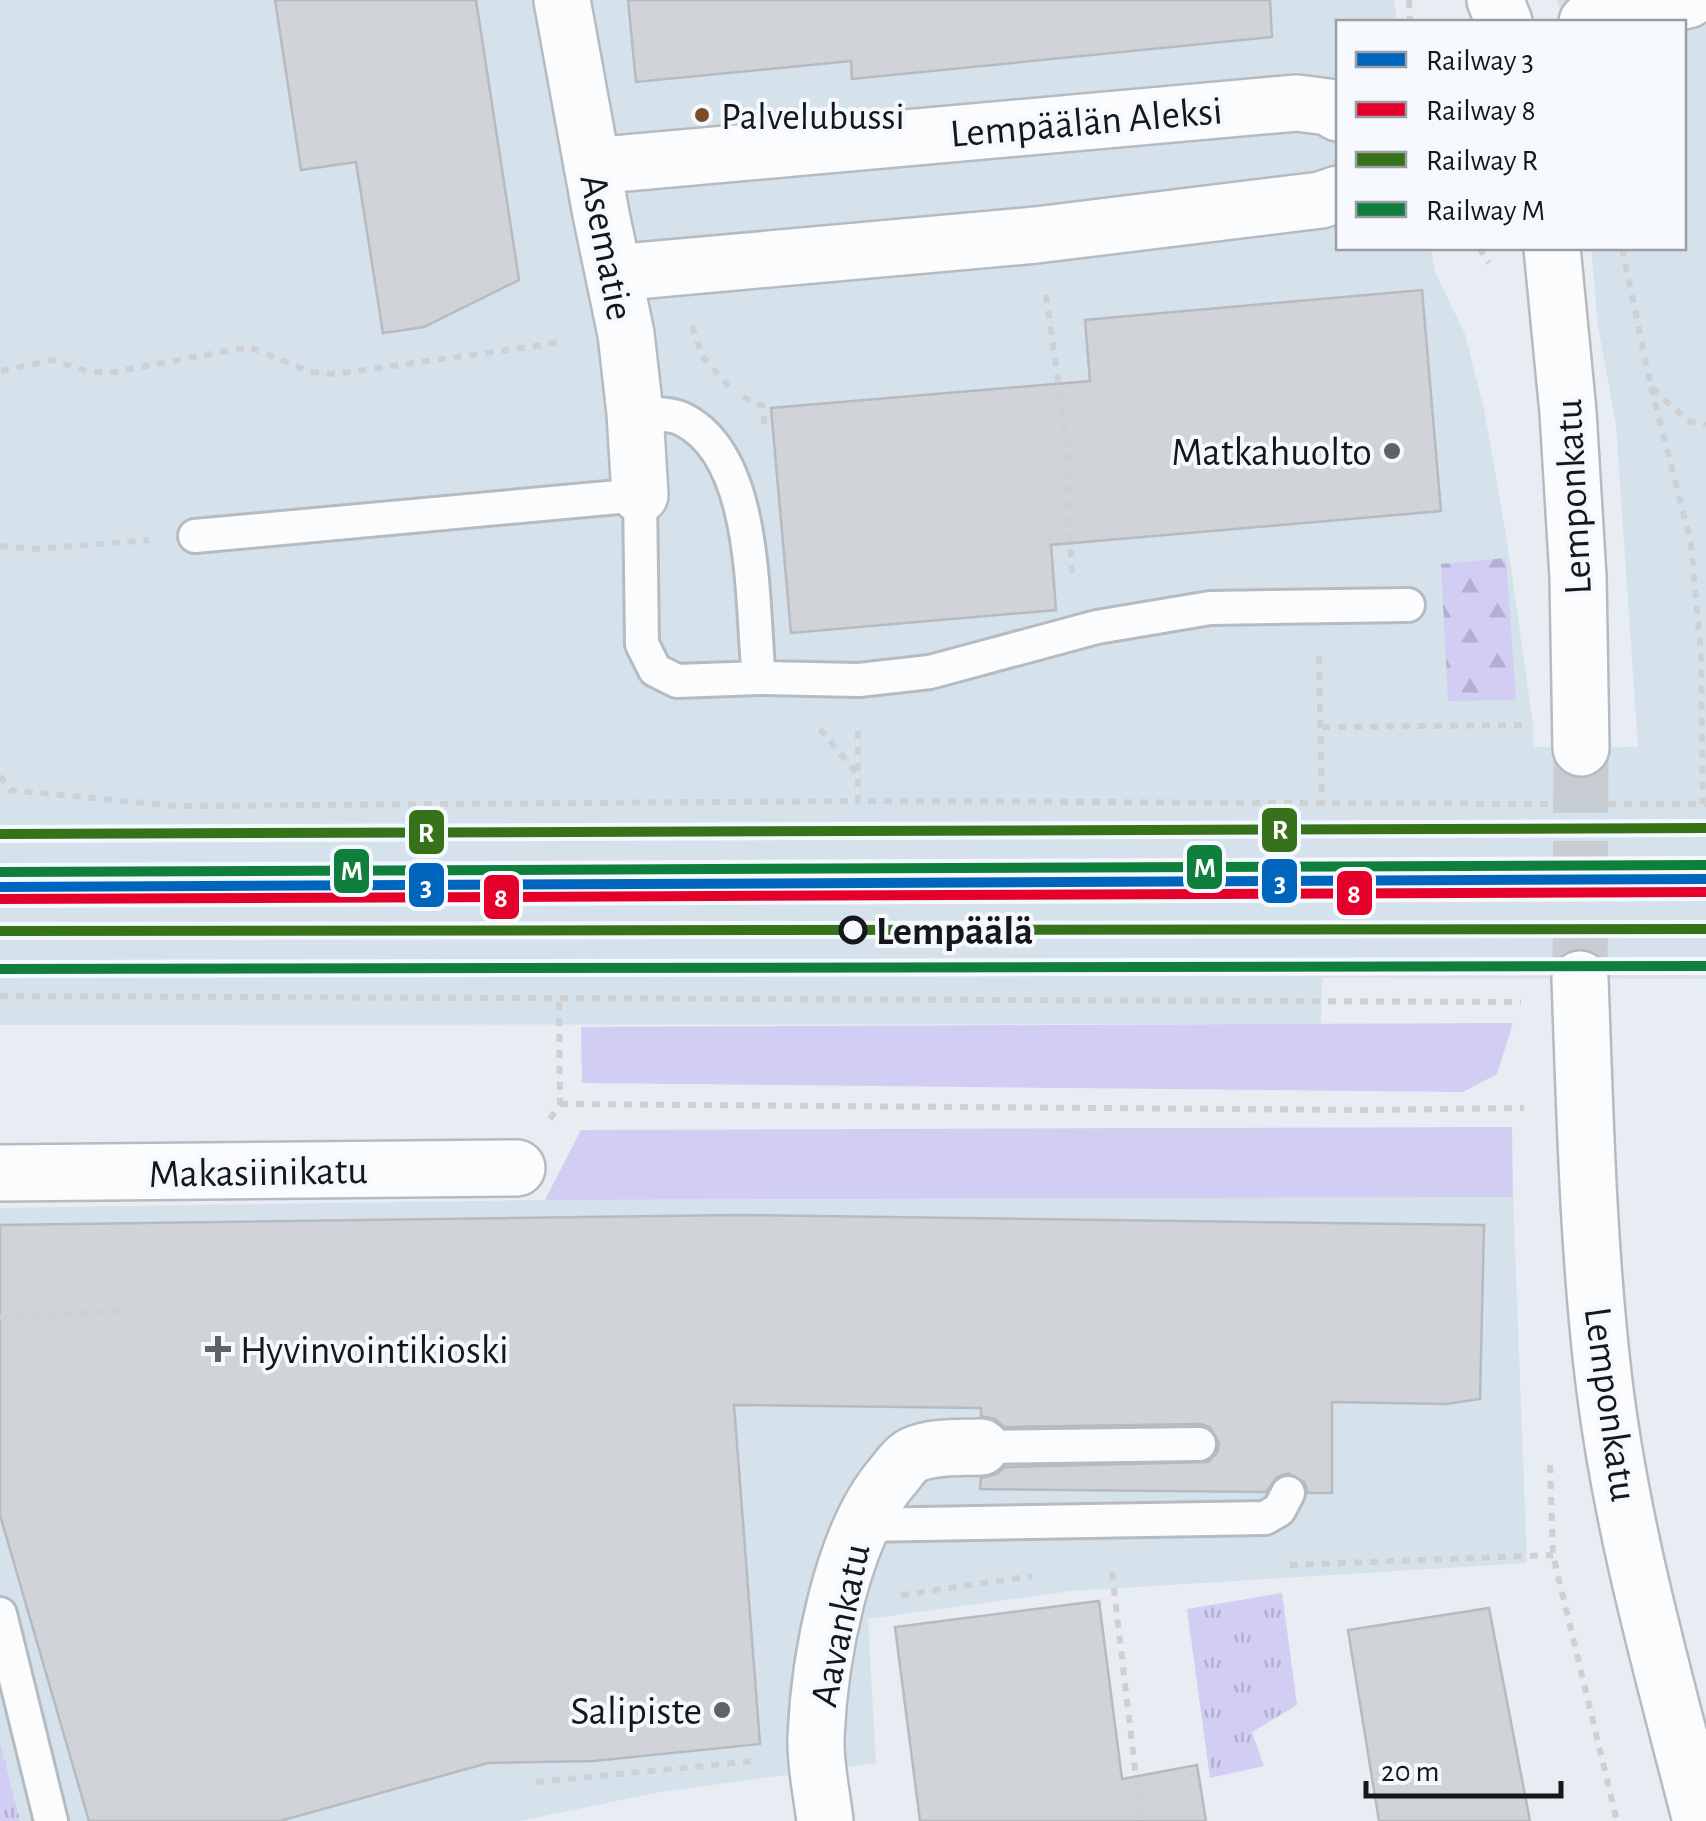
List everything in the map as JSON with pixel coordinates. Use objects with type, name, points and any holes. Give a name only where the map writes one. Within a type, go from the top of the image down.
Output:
[{"type":"street","name":"Asematie","points":[[562,0],[626,334],[636,412],[640,496]]},
{"type":"street","points":[[1596,20],[1688,0]]},
{"type":"street","name":"Lempäälän Aleksi","points":[[592,166],[1297,103],[1328,106],[1336,112]]},
{"type":"street","points":[[614,274],[1036,235],[1321,200],[1336,195]]},
{"type":"street","name":"Lemponkatu","points":[[1552,250],[1568,412],[1578,577],[1557,736]]},
{"type":"street","name":"Lemponkatu","points":[[1556,991],[1588,1191],[1604,1384],[1638,1576],[1701,1821]]},
{"type":"street","name":"Makasiinikatu","points":[[0,1173],[517,1168]]},
{"type":"street","name":"Aavankatu","points":[[826,1821],[816,1741],[822,1670],[836,1604],[860,1526],[910,1456],[946,1448],[981,1447]]},
{"type":"lane","points":[[636,412],[681,418],[712,444],[730,472],[742,504],[759,678]]},
{"type":"lane","points":[[195,536],[640,496],[642,644],[655,670],[677,681],[859,680],[930,672],[1078,632],[1210,608],[1408,605]]},
{"type":"lane","points":[[981,1447],[1199,1444]]},
{"type":"lane","points":[[860,1526],[1265,1518],[1279,1510],[1288,1492]]},
{"type":"lane","points":[[0,1614],[51,1821]]},
{"type":"path","points":[[1608,804],[1704,804],[1700,655],[1691,542],[1651,387],[1622,250]]},
{"type":"path","points":[[1046,294],[1070,467],[1067,514],[1078,632]]},
{"type":"path","points":[[0,372],[52,360],[108,373],[249,347],[311,372],[335,374],[626,334]]},
{"type":"path","points":[[1651,387],[1688,422],[1706,426]]},
{"type":"path","points":[[0,546],[36,549],[195,536]]},
{"type":"path","points":[[1313,608],[1322,727],[1322,804]]},
{"type":"path","points":[[858,801],[859,680]]},
{"type":"path","points":[[1322,727],[1557,736]]},
{"type":"path","points":[[0,776],[10,790],[176,806],[858,801],[1570,804]]},
{"type":"path","points":[[0,996],[559,998],[1556,991]]},
{"type":"path","points":[[559,998],[560,1104],[1531,1108]]},
{"type":"path","points":[[0,1318],[118,1311]]},
{"type":"path","points":[[1112,1572],[1141,1821]]},
{"type":"path","points":[[536,1782],[759,1760]]},
{"type":"shaded area","points":[[0,0],[1394,0],[1397,20],[1336,20],[1336,250],[1431,250],[1435,272],[1465,334],[1484,409],[1508,546],[1533,747],[1581,748],[1638,747],[1616,425],[1598,326],[1591,250],[1686,250],[1686,20],[1562,16],[1557,0],[1706,0],[1706,979],[1322,978],[1321,1024],[0,1025]]},
{"type":"shaded area","points":[[1513,1197],[1527,1563],[1071,1591],[868,1619],[876,1763],[660,1792],[519,1821],[0,1821],[0,1208],[545,1200]]},
{"type":"green space","points":[[1506,558],[1516,700],[1448,701],[1441,564]]},
{"type":"green space","points":[[1513,1023],[1497,1074],[1463,1092],[582,1083],[581,1027]]},
{"type":"green space","points":[[1512,1127],[1513,1197],[545,1200],[581,1130]]},
{"type":"green space","points":[[1282,1593],[1297,1705],[1252,1732],[1264,1766],[1210,1778],[1187,1609]]},
{"type":"green space","points":[[0,1743],[20,1821],[0,1821]]},
{"type":"building","points":[[275,0],[476,0],[519,280],[424,327],[383,333],[356,162],[301,170]]},
{"type":"building","points":[[628,0],[1270,0],[1272,37],[852,79],[851,61],[636,82]]},
{"type":"building","points":[[1422,290],[1441,511],[1051,545],[1056,610],[791,633],[771,408],[1090,381],[1085,320]]},
{"type":"building","points":[[736,1215],[1484,1225],[1480,1399],[1446,1404],[1332,1402],[1332,1493],[1308,1493],[1304,1482],[1288,1473],[1277,1477],[1266,1492],[980,1489],[981,1478],[997,1474],[1004,1467],[1208,1462],[1217,1453],[1219,1443],[1210,1427],[1200,1424],[1004,1427],[995,1419],[981,1416],[981,1408],[734,1405],[760,1744],[594,1761],[488,1763],[280,1821],[89,1821],[0,1515],[0,1225]]},
{"type":"building","points":[[1099,1601],[1122,1779],[1197,1765],[1206,1821],[920,1821],[895,1627]]},
{"type":"building","points":[[1489,1608],[1530,1821],[1379,1821],[1348,1630]]},
{"type":"tunnel","points":[[1580,979],[1581,748]]},
{"type":"rail line","name":"R","points":[[0,834],[1706,828]]},
{"type":"rail line","name":"M","points":[[0,872],[1706,865]]},
{"type":"rail line","name":"3","points":[[0,887],[1706,879]]},
{"type":"rail line","name":"8","points":[[0,899],[1706,892]]},
{"type":"rail line","name":"R","points":[[0,931],[1706,929]]},
{"type":"rail line","name":"M","points":[[0,969],[1706,966]]},
{"type":"place","name":"Palvelubussi","points":[[702,115]]},
{"type":"place","name":"Matkahuolto","points":[[1392,451]]},
{"type":"place","name":"Lempäälä","points":[[853,930]]},
{"type":"place","name":"Hyvinvointikioski","points":[[218,1349]]},
{"type":"place","name":"Salipiste","points":[[722,1710]]}]
